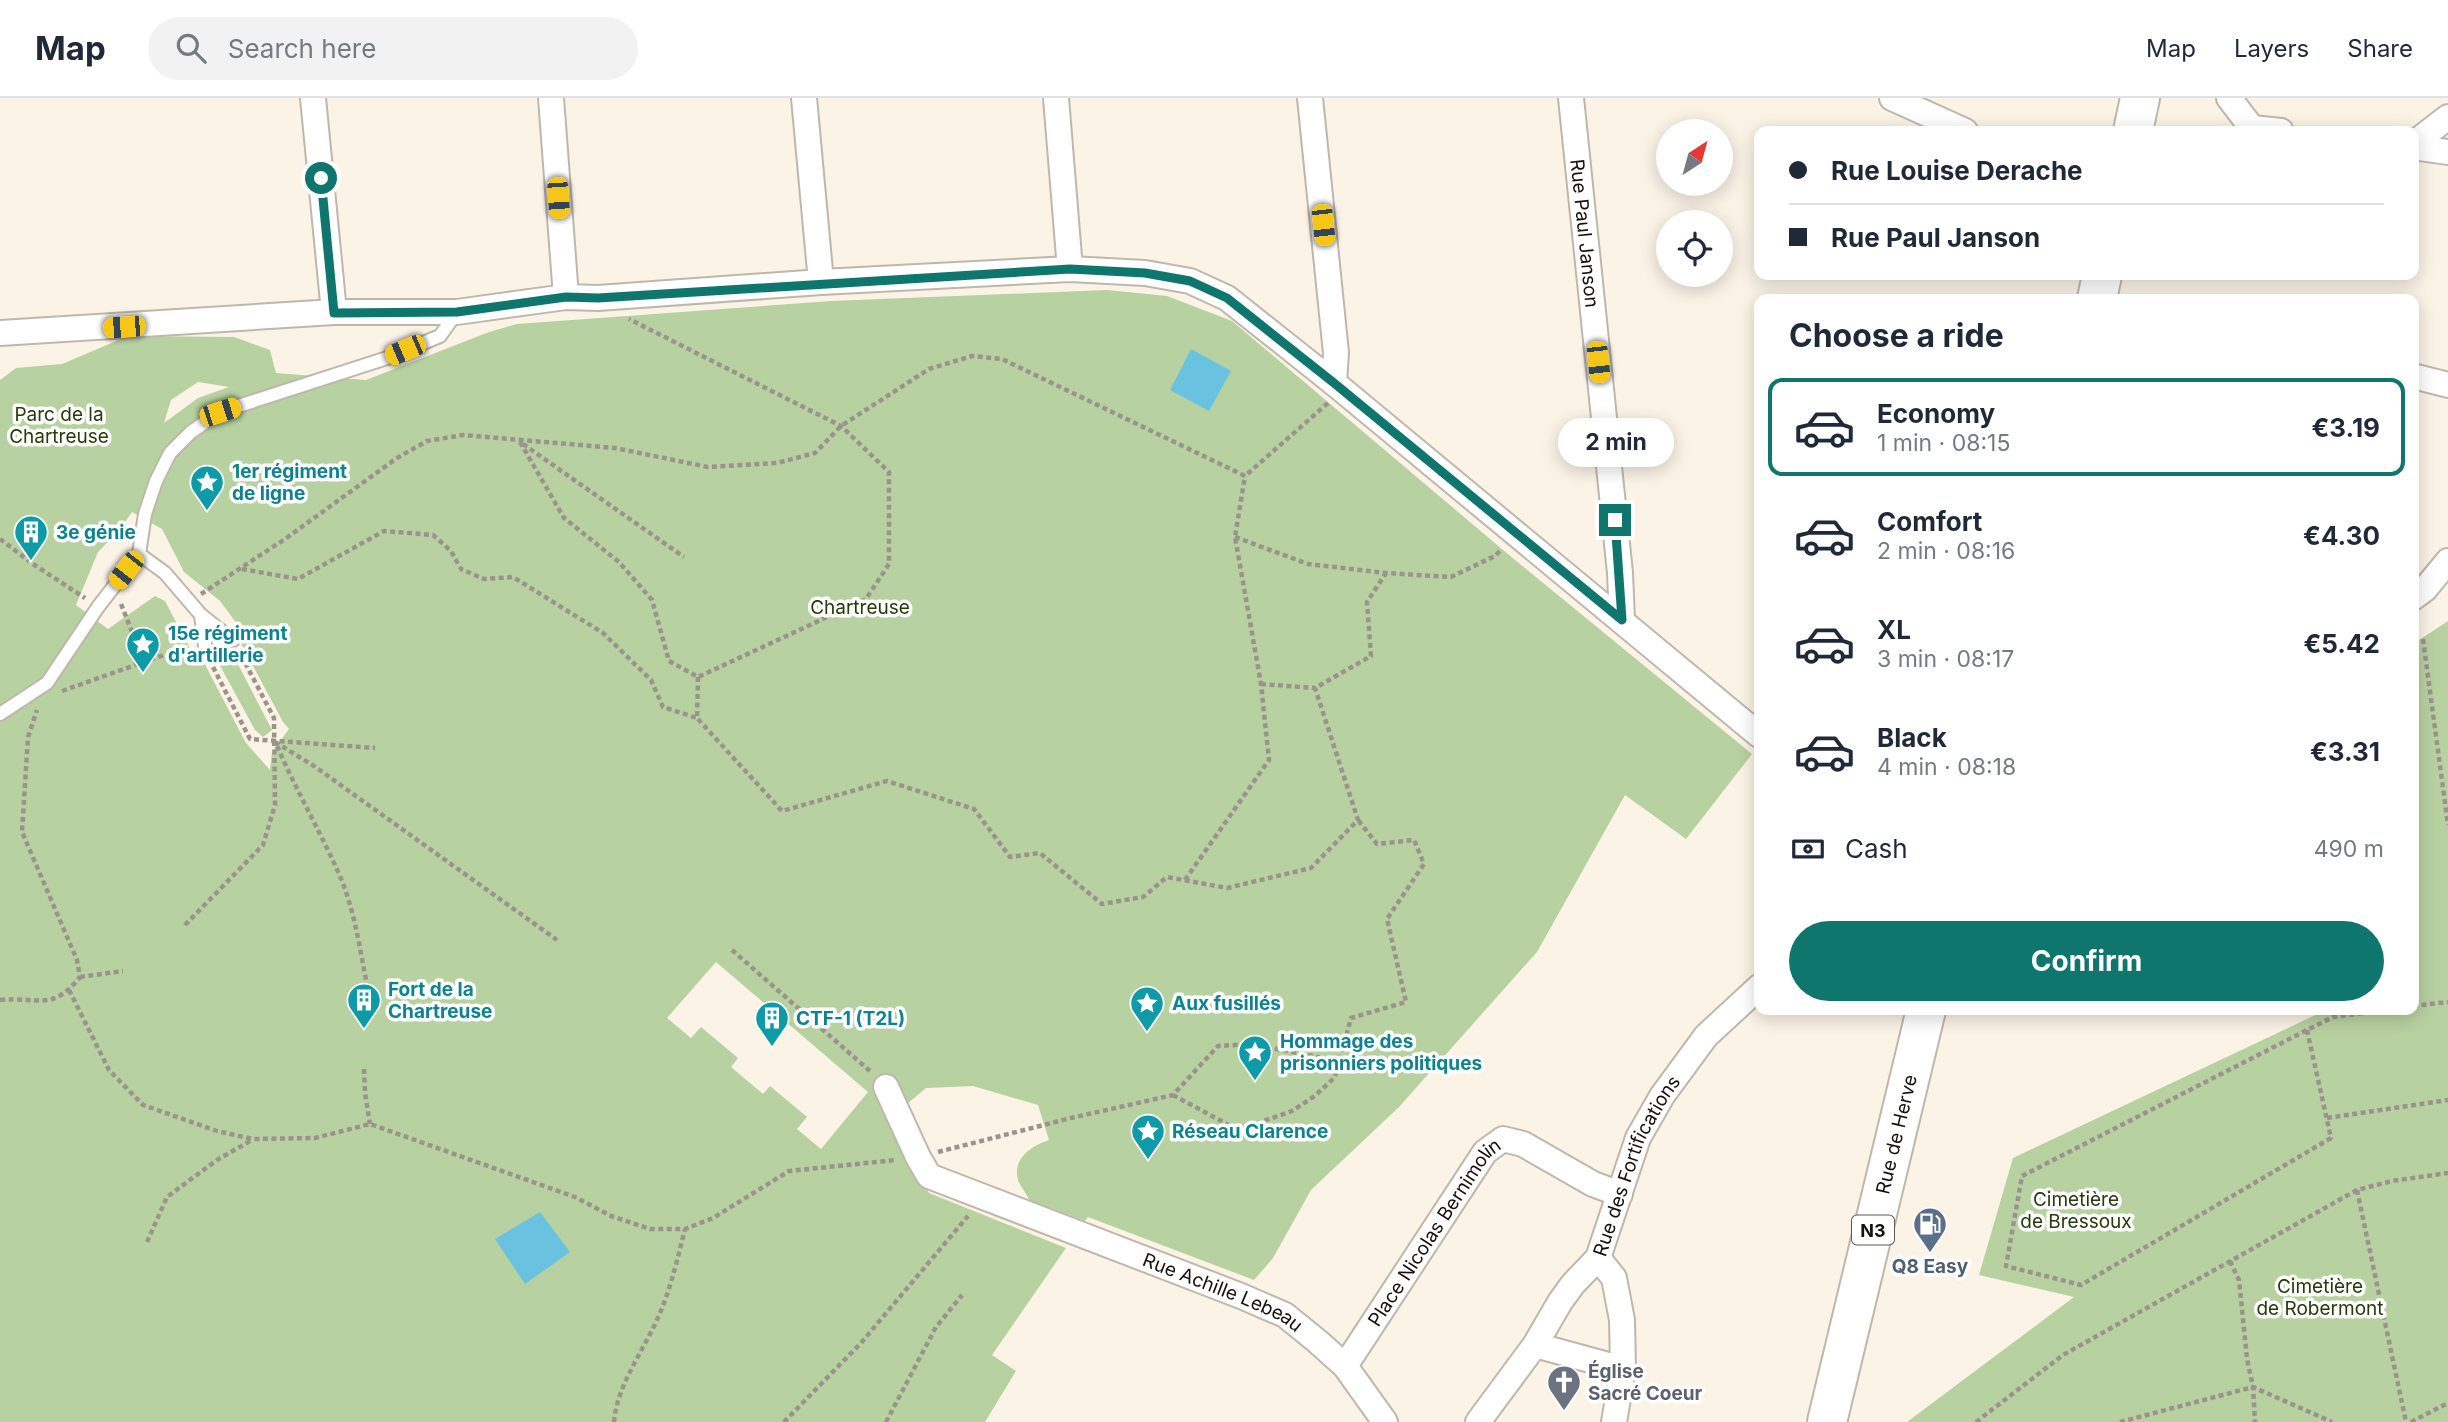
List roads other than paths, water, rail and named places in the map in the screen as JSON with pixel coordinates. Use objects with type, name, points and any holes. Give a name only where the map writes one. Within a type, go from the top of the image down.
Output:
[{"type":"main road","points":[[2134,126],[2140,98]]},
{"type":"main road","name":"Rue de Herve","points":[[1826,1422],[1925,1015]]},
{"type":"street","points":[[313,98],[334,313]]},
{"type":"street","points":[[551,98],[566,297]]},
{"type":"street","points":[[804,98],[821,282]]},
{"type":"street","points":[[1056,98],[1070,269]]},
{"type":"street","points":[[1310,98],[1336,353],[1334,383]]},
{"type":"street","name":"Rue Paul Janson","points":[[1571,98],[1620,573],[1622,620]]},
{"type":"street","points":[[1892,98],[1954,126]]},
{"type":"street","points":[[2229,98],[2246,126]]},
{"type":"street","points":[[2419,141],[2448,117]]},
{"type":"street","points":[[2419,147],[2448,152]]},
{"type":"street","points":[[0,334],[334,313],[457,312],[566,297],[598,298],[821,282],[1070,269],[1145,273],[1190,281],[1227,298],[1334,383],[1754,731]]},
{"type":"street","points":[[2419,377],[2448,384]]},
{"type":"street","points":[[2419,593],[2448,561]]},
{"type":"street","name":"Rue des Fortifications","points":[[1478,1422],[1535,1345],[1573,1284],[1598,1258],[1638,1138],[1662,1096],[1706,1036],[1754,993]]},
{"type":"street","name":"Rue Achille Lebeau","points":[[886,1087],[929,1175],[1285,1315],[1345,1366],[1385,1422]]},
{"type":"street","name":"Place Nicolas Bernimolin","points":[[1345,1366],[1485,1152],[1503,1139],[1522,1144],[1593,1184],[1620,1194]]},
{"type":"street","points":[[1598,1258],[1615,1278],[1622,1320],[1623,1369],[1614,1422]]},
{"type":"street","points":[[1535,1345],[1623,1369]]},
{"type":"lane","points":[[0,714],[47,683],[98,607],[139,554],[145,514],[156,481],[170,453],[191,432],[220,412],[387,358],[440,336],[457,312]]},
{"type":"lane","points":[[139,554],[165,573],[201,615],[233,640]]},
{"type":"lane","points":[[201,615],[205,647]]},
{"type":"water","points":[[1191,349],[1231,371],[1209,411],[1170,390]]},
{"type":"water","points":[[540,1212],[570,1252],[525,1284],[495,1239]]},
{"type":"place","name":"1er régiment de ligne","points":[[207,512]]},
{"type":"place","name":"3e génie","points":[[31,562]]},
{"type":"place","name":"15e régiment d'artillerie","points":[[143,674]]},
{"type":"place","name":"Fort de la Chartreuse","points":[[364,1030]]},
{"type":"place","name":"Aux fusillés","points":[[1147,1033]]},
{"type":"place","name":"CTF-1 (T2L)","points":[[772,1048]]},
{"type":"place","name":"Hommage des prisonniers politiques","points":[[1255,1082]]},
{"type":"place","name":"Réseau Clarence","points":[[1148,1161]]},
{"type":"place","name":"Q8 Easy","points":[[1930,1254]]},
{"type":"place","name":"Église Sacré Coeur","points":[[1564,1412]]},
{"type":"park label","name":"Parc de la Chartreuse","points":[[59,425]]},
{"type":"park label","name":"Chartreuse","points":[[860,607]]},
{"type":"park label","name":"Cimetière de Bressoux","points":[[2076,1210]]},
{"type":"park label","name":"Cimetière de Robermont","points":[[2320,1297]]}]
